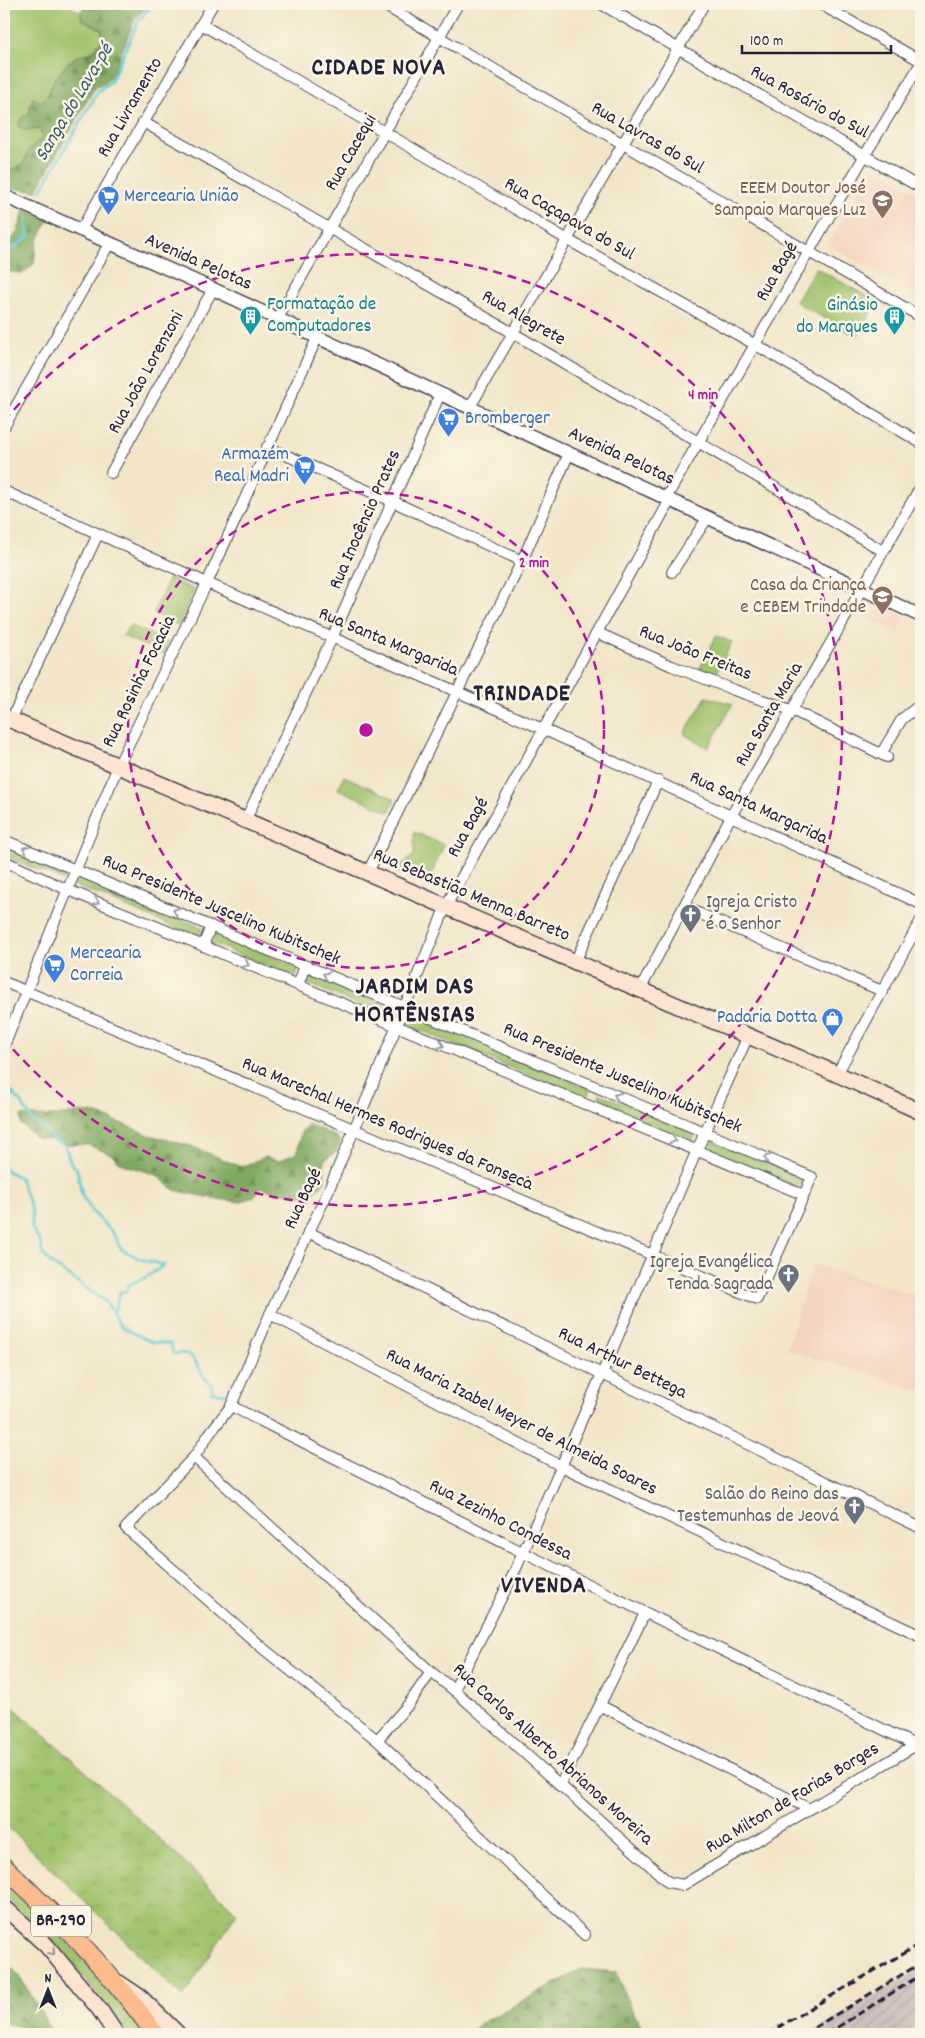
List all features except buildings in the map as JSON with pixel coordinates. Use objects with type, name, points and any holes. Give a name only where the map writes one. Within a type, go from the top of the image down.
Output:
[{"type":"highway","name":"BR-290","points":[[4,1867],[55,1914],[114,1980],[155,2034]]},
{"type":"main road","name":"Rua Sebastião Menna Barreto","points":[[8,719],[366,874],[446,906],[837,1074],[921,1112]]},
{"type":"main road","points":[[4,1907],[46,1945],[100,2010],[116,2034]]},
{"type":"main road","points":[[114,1980],[140,1997],[178,2034]]},
{"type":"street","name":"Rua Livramento","points":[[80,231],[212,4]]},
{"type":"street","name":"Rua Lavras do Sul","points":[[382,4],[921,317]]},
{"type":"street","name":"Rua Cacequi","points":[[277,320],[458,4]]},
{"type":"street","name":"Rua Rosário do Sul","points":[[601,4],[921,188]]},
{"type":"street","points":[[470,407],[704,4]]},
{"type":"street","points":[[820,4],[921,62]]},
{"type":"street","name":"Rua Caçapava do Sul","points":[[201,24],[384,133],[756,346],[921,443]]},
{"type":"street","name":"Rua Bagé","points":[[376,1740],[260,1646],[126,1528],[194,1457],[231,1406],[270,1314],[326,1196],[446,906],[598,633],[698,443],[921,62]]},
{"type":"street","name":"Rua Alegrete","points":[[143,122],[513,333],[883,551]]},
{"type":"street","name":"Avenida Pelotas","points":[[4,196],[470,407],[921,616]]},
{"type":"street","points":[[4,427],[109,244]]},
{"type":"street","name":"Rua João Lorenzoni","points":[[111,473],[213,290]]},
{"type":"street","name":"Rua Rosinha Focacia","points":[[4,1046],[66,889],[118,766],[207,584],[317,338]]},
{"type":"street","name":"Rua Inocêncio Prates","points":[[245,821],[332,638],[394,502],[440,394]]},
{"type":"street","points":[[268,447],[522,561]]},
{"type":"street","points":[[366,874],[458,693],[522,561],[569,453]]},
{"type":"street","name":"Rua Santa Maria","points":[[640,990],[731,816],[794,711],[921,486]]},
{"type":"street","name":"Rua Santa Margarida","points":[[4,491],[207,584],[658,781],[921,904]]},
{"type":"street","points":[[672,572],[708,517]]},
{"type":"street","points":[[8,719],[98,534]]},
{"type":"street","name":"Rua João Freitas","points":[[598,633],[672,666],[794,711],[884,755],[902,719],[916,708]]},
{"type":"street","points":[[574,962],[658,781]]},
{"type":"street","name":"Rua Presidente Juscelino Kubitschek","points":[[4,840],[812,1177],[804,1195],[298,986],[66,889],[4,861]]},
{"type":"street","points":[[684,907],[882,991]]},
{"type":"street","points":[[837,1074],[921,920]]},
{"type":"street","points":[[203,946],[211,926]]},
{"type":"street","points":[[298,986],[306,966]]},
{"type":"street","name":"Rua Marechal Hermes Rodrigues da Fonseca","points":[[4,982],[757,1299],[804,1195]]},
{"type":"street","points":[[454,1690],[495,1614],[602,1374],[704,1133],[748,1036]]},
{"type":"street","points":[[590,1106],[596,1088]]},
{"type":"street","name":"Rua Arthur Bettega","points":[[308,1232],[921,1528]]},
{"type":"street","name":"Rua Maria Izabel Meyer de Almeida Soares","points":[[270,1314],[561,1466],[921,1636]]},
{"type":"street","name":"Rua Zezinho Condessa","points":[[231,1406],[645,1613],[918,1744]]},
{"type":"street","points":[[194,1457],[431,1672]]},
{"type":"street","points":[[560,1786],[601,1706],[645,1613]]},
{"type":"street","name":"Rua Carlos Alberto Abrianos Moreira","points":[[376,1740],[408,1705],[431,1672],[454,1690],[668,1882],[683,1886]]},
{"type":"street","points":[[601,1706],[810,1809]]},
{"type":"street","points":[[376,1740],[584,1935]]},
{"type":"street","name":"Rua Milton de Farias Borges","points":[[683,1886],[918,1744]]},
{"type":"shaded area","name":"EEEM Doutor José Sampaio Marques Luz","points":[[873,167],[921,195],[921,297],[827,244]]},
{"type":"shaded area","name":"Casa da Criança e CEBEM Trindade","points":[[867,598],[906,617],[898,633],[859,614]]},
{"type":"shaded area","points":[[812,1264],[921,1297],[921,1391],[787,1349]]},
{"type":"shaded area","points":[[921,1967],[921,2008],[916,2034],[810,2034]]},
{"type":"green space","points":[[4,4],[64,4],[81,12],[82,19],[101,29],[103,37],[93,52],[76,57],[66,65],[54,80],[47,97],[19,121],[19,127],[28,131],[39,129],[42,139],[33,146],[23,164],[4,174]]},
{"type":"green space","points":[[111,4],[149,4],[135,19],[113,72],[108,80],[95,87],[36,191],[10,188],[4,183],[4,174],[23,164],[30,148],[42,138],[39,129],[26,130],[19,127],[22,118],[30,113],[30,104],[33,98],[40,102],[47,97],[54,80],[66,65],[76,57],[93,52],[103,37],[101,29],[81,19],[81,12],[85,5],[107,6]]},
{"type":"green space","points":[[24,208],[49,219],[37,242],[34,264],[23,273],[4,272],[4,246],[16,235]]},
{"type":"green space","points":[[816,268],[877,302],[857,337],[796,302]]},
{"type":"green space","points":[[169,578],[194,590],[178,625],[153,613]]},
{"type":"green space","points":[[130,625],[169,643],[164,654],[123,636]]},
{"type":"green space","points":[[716,636],[732,642],[714,678],[699,670]]},
{"type":"green space","points":[[706,697],[733,704],[708,748],[684,734]]},
{"type":"green space","points":[[344,776],[395,799],[389,812],[338,789]]},
{"type":"green space","points":[[414,832],[444,845],[427,884],[397,872],[402,864],[414,855]]},
{"type":"green space","points":[[4,845],[67,871],[63,880],[4,856]]},
{"type":"green space","points":[[78,876],[202,928],[198,937],[74,885]]},
{"type":"green space","points":[[216,933],[299,968],[295,978],[212,943]]},
{"type":"green space","points":[[309,973],[391,1007],[387,1017],[305,982]]},
{"type":"green space","points":[[411,1015],[590,1089],[586,1099],[408,1025]]},
{"type":"green space","points":[[600,1094],[696,1133],[692,1143],[596,1103]]},
{"type":"green space","points":[[81,1112],[98,1114],[149,1135],[191,1146],[241,1167],[265,1157],[279,1161],[297,1153],[301,1132],[308,1124],[337,1137],[340,1141],[336,1152],[324,1160],[325,1182],[311,1196],[280,1193],[262,1188],[254,1196],[242,1202],[216,1199],[174,1190],[157,1175],[122,1164],[112,1155],[89,1145],[65,1144],[36,1138],[21,1124],[21,1116],[57,1116]]},
{"type":"green space","points":[[713,1141],[802,1178],[798,1187],[709,1150]]},
{"type":"green space","points":[[4,1699],[129,1810],[237,1913],[183,1997],[4,1823]]},
{"type":"green space","points":[[4,1879],[32,1905],[96,1974],[143,2034],[128,2034],[65,1953],[4,1895]]},
{"type":"green space","points":[[4,1962],[19,1975],[53,2033],[4,2023]]},
{"type":"green space","points":[[582,1969],[617,1972],[629,2005],[649,2034],[466,2034],[487,2020]]},
{"type":"waterway","name":"Sanga do Lava-pé","points":[[40,192],[98,91],[111,81],[139,20],[153,4]]},
{"type":"waterway","name":"Sanga do Lava-pé","points":[[4,251],[12,249],[28,237],[27,218]]},
{"type":"waterway","points":[[4,1083],[23,1105],[33,1122],[45,1128],[53,1140],[65,1144],[70,1162],[77,1169],[82,1195],[92,1211],[113,1233],[121,1249],[140,1259],[164,1265],[150,1275],[129,1285],[127,1291],[120,1292],[114,1312]]},
{"type":"waterway","points":[[4,1169],[20,1178],[32,1211],[32,1229],[40,1241],[43,1255],[52,1264],[106,1302],[121,1327],[151,1342],[171,1344],[173,1354],[182,1353],[193,1358],[206,1380],[212,1385],[212,1392],[224,1394]]},
{"type":"railway","points":[[767,2034],[921,1943]]},
{"type":"railway","points":[[804,2034],[921,1963]]},
{"type":"railway","points":[[827,2034],[919,1976]]},
{"type":"place","name":"Mercearia União","points":[[108,216]]},
{"type":"place","name":"EEEM Doutor José Sampaio Marques Luz","points":[[882,219]]},
{"type":"place","name":"Formatação de Computadores","points":[[251,335]]},
{"type":"place","name":"Ginásio do Marques","points":[[894,336]]},
{"type":"place","name":"Bromberger","points":[[449,438]]},
{"type":"place","name":"Armazém Real Madri","points":[[305,485]]},
{"type":"place","name":"Casa da Criança e CEBEM Trindade","points":[[882,616]]},
{"type":"place","name":"Igreja Cristo é o Senhor","points":[[690,933]]},
{"type":"place","name":"Mercearia Correia","points":[[54,984]]},
{"type":"place","name":"Padaria Dotta","points":[[833,1037]]},
{"type":"place","name":"Igreja Evangélica Tenda Sagrada","points":[[789,1293]]},
{"type":"place","name":"Salão do Reino das Testemunhas de Jeová","points":[[855,1525]]},
{"type":"district","name":"CIDADE NOVA","points":[[379,69]]},
{"type":"district","name":"TRINDADE","points":[[522,695]]},
{"type":"district","name":"JARDIM DAS HORTÊNSIAS","points":[[415,1002]]},
{"type":"district","name":"VIVENDA","points":[[544,1587]]}]
